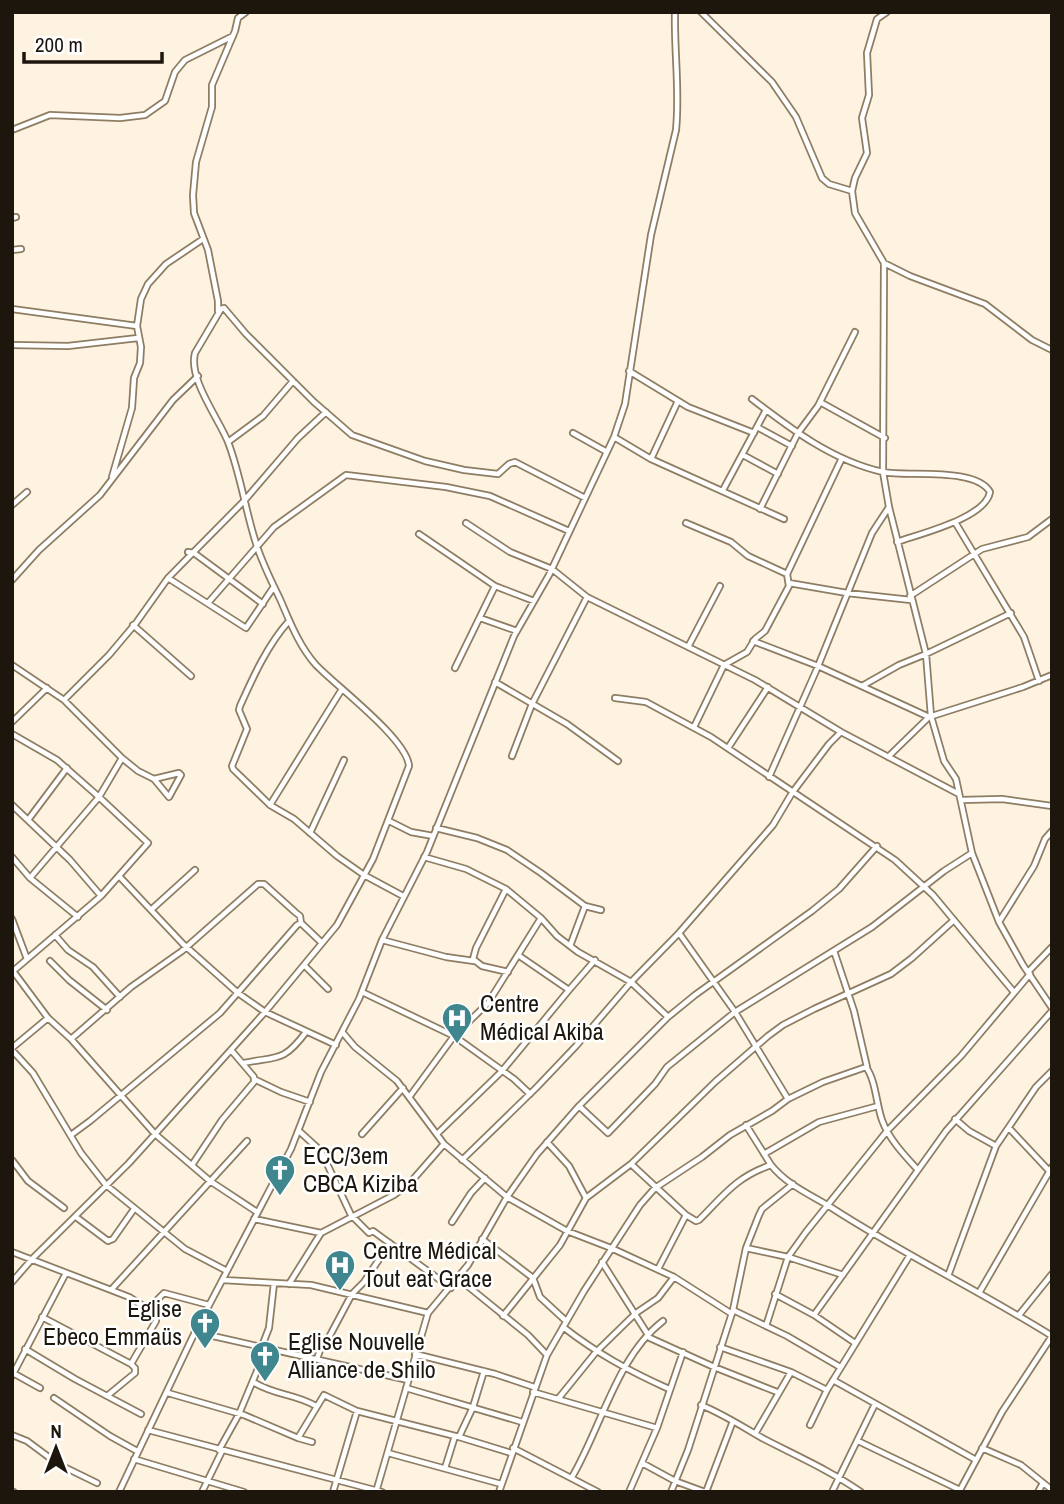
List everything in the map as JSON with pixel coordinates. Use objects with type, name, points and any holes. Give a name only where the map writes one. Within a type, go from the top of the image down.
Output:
[{"type":"street","points":[[218,314],[210,261],[193,206],[196,162],[212,107],[212,85],[238,18],[246,12]]},
{"type":"street","points":[[119,1492],[195,1332],[286,1160],[321,1072],[362,992],[382,940],[424,857],[517,631],[552,569],[614,437],[625,404],[652,235],[676,130],[676,12]]},
{"type":"street","points":[[701,12],[772,82],[796,117],[822,178],[829,184],[852,191]]},
{"type":"street","points":[[814,1315],[955,1119],[1052,1009],[999,922],[972,853],[956,779],[944,761],[930,716],[926,654],[897,542],[883,472],[884,263],[855,213],[852,191],[867,153],[862,115],[868,99],[867,53],[877,19],[887,12]]},
{"type":"street","points":[[12,130],[50,115],[120,118],[145,115],[165,101],[175,72],[185,60],[233,36]]},
{"type":"street","points":[[112,478],[132,408],[134,378],[140,363],[137,326],[141,299],[154,276],[166,264],[203,239]]},
{"type":"street","points":[[12,250],[21,249]]},
{"type":"street","points":[[884,263],[910,276],[985,304],[1032,340],[1052,350]]},
{"type":"street","points":[[12,1282],[155,1134],[323,943],[337,925],[364,875],[405,779],[408,760],[396,741],[315,663],[289,621],[256,545],[228,442],[205,402],[193,357],[221,309],[224,308],[293,381],[357,438],[425,461],[464,470],[498,474],[515,462],[585,498]]},
{"type":"street","points":[[12,309],[137,326]]},
{"type":"street","points":[[760,509],[798,433],[820,402],[855,332]]},
{"type":"street","points":[[12,345],[68,346],[138,338]]},
{"type":"street","points":[[629,371],[678,401],[754,433]]},
{"type":"street","points":[[12,580],[39,550],[100,495],[173,400],[198,376]]},
{"type":"street","points":[[228,442],[263,416],[293,381]]},
{"type":"street","points":[[751,399],[798,433],[842,458],[883,472],[966,477],[987,487],[990,492],[986,504],[955,522],[897,542]]},
{"type":"street","points":[[651,459],[678,401]]},
{"type":"street","points":[[820,402],[885,438]]},
{"type":"street","points":[[723,490],[766,410]]},
{"type":"street","points":[[64,700],[108,655],[168,578],[244,502],[298,438],[326,412]]},
{"type":"street","points":[[757,427],[792,446]]},
{"type":"street","points":[[573,433],[607,452]]},
{"type":"street","points":[[614,437],[651,459],[784,519]]},
{"type":"street","points":[[743,455],[778,474]]},
{"type":"street","points":[[694,727],[724,665],[747,652],[753,641],[765,631],[789,583],[787,574],[842,458]]},
{"type":"street","points":[[208,603],[274,527],[346,475],[491,496],[569,531]]},
{"type":"street","points":[[12,505],[27,492]]},
{"type":"street","points":[[769,777],[872,533],[889,507]]},
{"type":"street","points":[[789,583],[847,593],[911,598],[974,554],[993,545],[1028,537],[1052,519]]},
{"type":"street","points":[[955,522],[1012,613],[1024,637],[1039,681]]},
{"type":"street","points":[[466,523],[505,549],[552,569],[587,597],[768,687],[841,732],[958,793]]},
{"type":"street","points":[[686,523],[731,542],[748,556],[787,574]]},
{"type":"street","points":[[419,534],[495,586],[534,601]]},
{"type":"street","points":[[191,553],[262,604]]},
{"type":"street","points":[[168,578],[246,628],[274,587]]},
{"type":"street","points":[[456,668],[495,586]]},
{"type":"street","points":[[688,647],[720,586]]},
{"type":"street","points":[[512,756],[532,704],[587,597]]},
{"type":"street","points":[[861,687],[899,664],[1012,613]]},
{"type":"street","points":[[480,618],[517,631]]},
{"type":"street","points":[[289,621],[278,633],[240,706],[239,710],[247,729],[232,766],[270,805],[364,875],[403,896]]},
{"type":"street","points":[[133,625],[191,676]]},
{"type":"street","points":[[753,641],[818,666],[930,716]]},
{"type":"street","points":[[12,665],[64,700],[122,758],[154,779],[169,797],[181,775],[179,773],[154,779]]},
{"type":"street","points":[[888,757],[930,716],[1052,676]]},
{"type":"street","points":[[495,682],[567,724],[618,761]]},
{"type":"street","points":[[728,748],[768,687]]},
{"type":"street","points":[[12,722],[47,688]]},
{"type":"street","points":[[270,805],[342,689]]},
{"type":"street","points":[[615,698],[646,702],[694,727],[877,846],[924,887],[1013,991]]},
{"type":"street","points":[[462,1160],[576,1046],[631,982],[679,933],[773,825],[792,793],[841,732]]},
{"type":"street","points":[[12,734],[67,768],[148,843],[101,896],[13,972],[48,1018],[121,1094],[155,1134],[211,1181],[257,1212]]},
{"type":"street","points":[[30,878],[99,797],[122,758]]},
{"type":"street","points":[[310,833],[344,760]]},
{"type":"street","points":[[28,820],[67,768]]},
{"type":"street","points":[[961,800],[1002,799],[1052,806]]},
{"type":"street","points":[[12,805],[101,896]]},
{"type":"street","points":[[389,821],[411,832],[433,836]]},
{"type":"street","points":[[436,828],[477,838],[506,850],[585,906],[601,910]]},
{"type":"street","points":[[999,922],[1052,831]]},
{"type":"street","points":[[148,1430],[378,1491],[428,1313],[459,1279],[507,1197],[547,1142],[668,1017],[833,894],[877,846]]},
{"type":"street","points":[[579,1106],[608,1133],[655,1084],[667,1067],[735,1012],[893,913],[972,853]]},
{"type":"street","points":[[12,857],[30,878],[78,917]]},
{"type":"street","points":[[424,857],[466,869],[506,889],[570,946],[631,982],[668,1017]]},
{"type":"street","points":[[152,909],[195,870]]},
{"type":"street","points":[[119,876],[187,947],[238,993],[265,1012],[336,1045]]},
{"type":"street","points":[[71,1040],[120,997],[187,947],[258,884],[264,884],[300,916],[301,923],[323,943]]},
{"type":"street","points":[[474,961],[476,948],[506,889]]},
{"type":"street","points":[[570,946],[585,906]]},
{"type":"street","points":[[410,1096],[454,1036],[488,1003],[541,918]]},
{"type":"street","points":[[503,1316],[560,1245],[586,1198],[631,1164],[715,1082],[783,1025],[891,974],[954,920]]},
{"type":"street","points":[[13,922],[26,959]]},
{"type":"street","points":[[71,1135],[220,1013],[301,923]]},
{"type":"street","points":[[679,933],[735,1012],[788,1099]]},
{"type":"street","points":[[55,935],[68,950],[93,967],[120,997]]},
{"type":"street","points":[[382,940],[446,957],[474,961],[482,966],[508,972]]},
{"type":"street","points":[[766,1326],[788,1257],[806,1232],[887,1131],[961,1056],[1052,947]]},
{"type":"street","points":[[834,951],[887,1131],[918,1170]]},
{"type":"street","points":[[518,955],[569,990]]},
{"type":"street","points":[[436,1134],[502,1071],[595,960]]},
{"type":"street","points":[[50,961],[107,1010]]},
{"type":"street","points":[[305,966],[328,989]]},
{"type":"street","points":[[362,992],[454,1036],[530,1094]]},
{"type":"street","points":[[48,1018],[12,1049],[33,1073],[81,1153],[106,1185],[163,1233],[185,1249],[228,1271]]},
{"type":"street","points":[[244,1063],[275,1060],[289,1052],[306,1032]]},
{"type":"street","points":[[342,1032],[355,1047],[403,1088],[444,1144],[507,1197],[567,1231],[674,1277],[732,1312],[766,1326],[840,1367]]},
{"type":"street","points":[[231,1049],[254,1079],[310,1102]]},
{"type":"street","points":[[499,1492],[547,1355],[602,1262],[640,1205],[655,1188],[788,1099],[823,1082],[867,1067]]},
{"type":"street","points":[[948,1276],[996,1146],[1036,1087],[1052,1071]]},
{"type":"street","points":[[192,1166],[222,1120],[250,1088],[254,1079]]},
{"type":"street","points":[[362,1134],[403,1088]]},
{"type":"street","points":[[764,1154],[819,1122],[878,1106]]},
{"type":"street","points":[[955,1119],[969,1131],[996,1146]]},
{"type":"street","points":[[746,1125],[771,1165],[793,1184],[872,1234],[1052,1336],[1014,1393],[960,1491],[858,1441]]},
{"type":"street","points":[[979,1293],[1051,1171],[1009,1128]]},
{"type":"street","points":[[298,1131],[321,1151],[351,1215],[369,1233],[373,1231],[451,1287]]},
{"type":"street","points":[[111,1290],[247,1140]]},
{"type":"street","points":[[547,1142],[569,1166],[586,1198]]},
{"type":"street","points":[[289,1284],[321,1233],[409,1184],[444,1144]]},
{"type":"street","points":[[12,1160],[28,1181],[64,1208]]},
{"type":"street","points":[[631,1164],[655,1188],[696,1221],[729,1187],[751,1172],[771,1165]]},
{"type":"street","points":[[452,1222],[471,1193],[485,1178]]},
{"type":"street","points":[[671,1492],[688,1450],[732,1312],[746,1248],[762,1209],[793,1184]]},
{"type":"street","points":[[76,1217],[108,1241],[113,1239],[134,1209]]},
{"type":"street","points":[[658,1269],[686,1214]]},
{"type":"street","points":[[253,1219],[321,1233]]},
{"type":"street","points":[[482,1239],[533,1278],[540,1297],[566,1321]]},
{"type":"street","points":[[317,1360],[321,1347],[327,1341],[352,1294],[364,1282],[390,1243]]},
{"type":"street","points":[[746,1248],[788,1257],[843,1275]]},
{"type":"street","points":[[12,1252],[111,1290],[156,1315],[156,1321],[131,1364]]},
{"type":"street","points":[[810,1425],[840,1367],[910,1255]]},
{"type":"street","points":[[602,1262],[636,1313],[646,1334],[662,1345],[777,1392]]},
{"type":"street","points":[[40,1388],[13,1374],[66,1273]]},
{"type":"street","points":[[1019,1315],[1052,1274]]},
{"type":"street","points":[[558,1399],[596,1352],[636,1313],[658,1298],[674,1277]]},
{"type":"street","points":[[459,1279],[528,1335],[547,1355]]},
{"type":"street","points":[[223,1280],[311,1285],[428,1313]]},
{"type":"street","points":[[202,1492],[253,1382],[265,1347],[274,1283]]},
{"type":"street","points":[[148,1309],[164,1293],[209,1306]]},
{"type":"street","points":[[775,1294],[814,1315],[855,1343]]},
{"type":"street","points":[[42,1317],[135,1368],[135,1373],[107,1396]]},
{"type":"street","points":[[572,1477],[591,1442],[601,1412],[646,1334],[663,1321]]},
{"type":"street","points":[[563,1327],[625,1370],[669,1389]]},
{"type":"street","points":[[195,1332],[408,1380]]},
{"type":"street","points":[[720,1347],[791,1372],[827,1390]]},
{"type":"street","points":[[25,1349],[141,1414]]},
{"type":"street","points":[[629,1492],[657,1428],[683,1352]]},
{"type":"street","points":[[415,1353],[484,1371],[558,1399],[657,1428]]},
{"type":"street","points":[[445,1469],[457,1436],[473,1407],[484,1371]]},
{"type":"street","points":[[755,1434],[791,1372]]},
{"type":"street","points":[[833,1380],[976,1460]]},
{"type":"street","points":[[253,1382],[268,1392],[298,1396],[317,1407]]},
{"type":"street","points":[[406,1388],[522,1422]]},
{"type":"street","points":[[168,1393],[239,1414],[312,1442]]},
{"type":"street","points":[[298,1438],[326,1394],[357,1411],[512,1451],[572,1477],[598,1492]]},
{"type":"street","points":[[54,1398],[137,1451]]},
{"type":"street","points":[[832,1492],[875,1404]]},
{"type":"street","points":[[701,1405],[840,1477],[861,1492]]},
{"type":"street","points":[[333,1492],[357,1411]]},
{"type":"street","points":[[642,1463],[675,1481],[706,1492],[733,1420]]},
{"type":"street","points":[[12,1435],[27,1441],[58,1464],[97,1483]]},
{"type":"street","points":[[982,1448],[1017,1462],[1052,1490]]},
{"type":"street","points":[[388,1453],[501,1484]]},
{"type":"street","points":[[134,1458],[244,1492]]},
{"type":"street","points":[[1038,1492],[1043,1483]]},
{"type":"place","name":"Centre Médical Akiba","points":[[457,1045]]},
{"type":"place","name":"ECC/3em CBCA Kiziba","points":[[280,1197]]},
{"type":"place","name":"Centre Médical Tout eat Grace","points":[[340,1292]]},
{"type":"place","name":"Eglise Ebeco Emmaüs","points":[[205,1350]]},
{"type":"place","name":"Eglise Nouvelle Alliance de Shilo","points":[[265,1383]]}]
